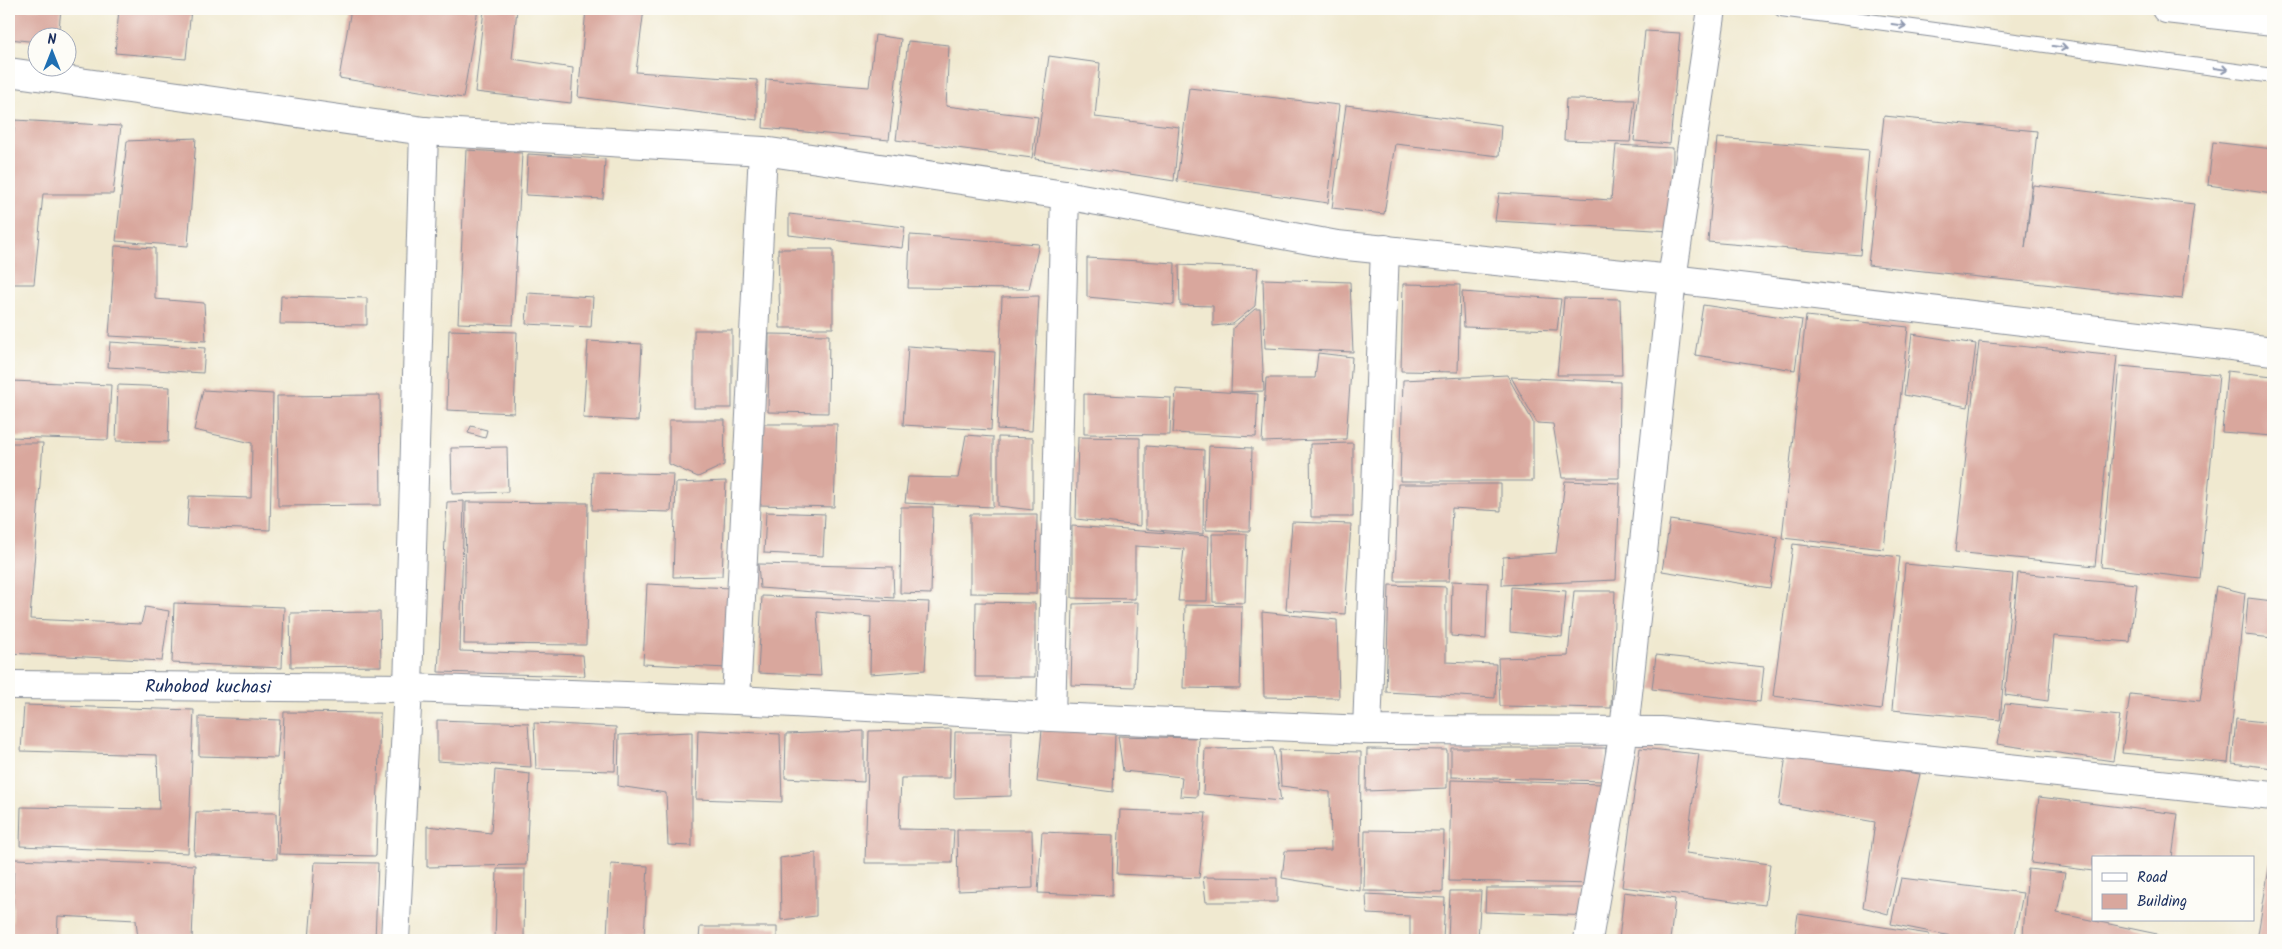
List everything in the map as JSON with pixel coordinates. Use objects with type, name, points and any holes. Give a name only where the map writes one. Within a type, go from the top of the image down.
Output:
[{"type":"street","points":[[1588,940],[1624,731],[1672,279],[1712,9]]},
{"type":"street","points":[[2166,9],[2273,21]]},
{"type":"street","points":[[9,72],[424,131],[763,151],[1065,195],[1337,245],[1672,279],[2273,351]]},
{"type":"street","points":[[395,940],[408,688],[424,131]]},
{"type":"street","points":[[736,700],[763,151]]},
{"type":"street","points":[[1052,717],[1065,195]]},
{"type":"street","points":[[1367,730],[1385,249]]},
{"type":"street","name":"Ruhobod kuchasi","points":[[9,685],[408,688],[736,700],[1052,717],[1367,730],[1661,731],[2273,796]]},
{"type":"lane","points":[[1782,9],[2273,76]]},
{"type":"building","points":[[9,9],[61,9],[59,28],[28,28],[28,41],[9,39]]},
{"type":"building","points":[[119,9],[191,9],[186,59],[115,53]]},
{"type":"building","points":[[351,9],[478,9],[463,98],[339,78]]},
{"type":"building","points":[[484,9],[517,9],[512,59],[573,68],[571,103],[475,92]]},
{"type":"building","points":[[586,9],[644,9],[636,72],[757,80],[757,120],[578,97]]},
{"type":"building","points":[[1645,31],[1680,33],[1670,144],[1634,141]]},
{"type":"building","points":[[875,35],[901,39],[889,140],[763,128],[766,79],[869,87]]},
{"type":"building","points":[[908,41],[949,45],[946,106],[1038,117],[1032,158],[896,140]]},
{"type":"building","points":[[1049,56],[1100,63],[1095,117],[1179,127],[1174,181],[1035,159]]},
{"type":"building","points":[[1189,88],[1339,105],[1328,203],[1177,181]]},
{"type":"building","points":[[1566,99],[1635,100],[1630,142],[1564,140]]},
{"type":"building","points":[[1346,105],[1501,125],[1499,156],[1395,144],[1384,214],[1332,208]]},
{"type":"building","points":[[1884,116],[2037,131],[2025,248],[2033,185],[2194,204],[2182,299],[1868,265]]},
{"type":"building","points":[[15,120],[121,126],[113,194],[43,194],[34,284],[9,284],[9,182]]},
{"type":"building","points":[[196,138],[188,246],[116,241],[127,141]]},
{"type":"building","points":[[1717,138],[1869,150],[1860,255],[1708,242]]},
{"type":"building","points":[[2213,142],[2273,149],[2273,194],[2208,185]]},
{"type":"building","points":[[1616,145],[1673,148],[1672,231],[1495,221],[1499,193],[1611,200]]},
{"type":"building","points":[[466,150],[522,153],[513,325],[458,323]]},
{"type":"building","points":[[528,154],[605,159],[603,199],[526,195]]},
{"type":"building","points":[[789,214],[905,227],[902,248],[789,235]]},
{"type":"building","points":[[910,235],[1039,244],[1029,289],[908,288]]},
{"type":"building","points":[[115,246],[155,248],[155,299],[204,303],[206,341],[109,336]]},
{"type":"building","points":[[778,249],[833,249],[833,328],[780,328]]},
{"type":"building","points":[[1087,258],[1175,263],[1174,305],[1087,297]]},
{"type":"building","points":[[1179,265],[1258,268],[1255,306],[1233,324],[1213,326],[1213,306],[1180,305]]},
{"type":"building","points":[[1263,279],[1350,282],[1353,352],[1265,348]]},
{"type":"building","points":[[1403,284],[1460,285],[1458,372],[1401,371]]},
{"type":"building","points":[[1462,292],[1561,299],[1557,330],[1464,327]]},
{"type":"building","points":[[528,293],[593,297],[591,327],[526,324]]},
{"type":"building","points":[[281,296],[367,298],[367,325],[280,324]]},
{"type":"building","points":[[1039,296],[1032,431],[997,429],[1002,297]]},
{"type":"building","points":[[1564,298],[1620,299],[1622,375],[1557,375]]},
{"type":"building","points":[[1703,305],[1802,320],[1795,370],[1695,355]]},
{"type":"building","points":[[1255,309],[1260,309],[1264,391],[1231,392],[1233,328]]},
{"type":"building","points":[[1806,316],[1908,327],[1884,549],[1782,538]]},
{"type":"building","points":[[449,330],[517,332],[514,413],[447,410]]},
{"type":"building","points":[[694,330],[732,330],[732,408],[694,408]]},
{"type":"building","points":[[769,334],[829,335],[828,413],[768,412]]},
{"type":"building","points":[[1912,334],[1976,344],[1968,407],[1904,395]]},
{"type":"building","points":[[588,341],[642,344],[638,421],[583,418]]},
{"type":"building","points":[[110,342],[205,348],[203,373],[108,367]]},
{"type":"building","points":[[1979,342],[2117,356],[2095,566],[1955,552]]},
{"type":"building","points":[[908,346],[995,352],[991,430],[903,425]]},
{"type":"building","points":[[1318,353],[1352,357],[1346,439],[1262,442],[1266,378],[1315,378]]},
{"type":"building","points":[[2120,366],[2219,375],[2200,579],[2101,567]]},
{"type":"building","points":[[2227,371],[2273,376],[2273,436],[2222,432]]},
{"type":"building","points":[[1507,375],[1533,422],[1533,481],[1400,481],[1403,380]]},
{"type":"building","points":[[1511,377],[1620,382],[1619,478],[1562,478],[1553,424],[1537,423]]},
{"type":"building","points":[[12,381],[111,385],[108,440],[9,437]]},
{"type":"building","points":[[118,385],[170,387],[168,442],[116,441]]},
{"type":"building","points":[[1176,389],[1258,394],[1256,437],[1173,433]]},
{"type":"building","points":[[203,390],[273,394],[270,530],[187,527],[189,496],[251,498],[252,443],[194,430]]},
{"type":"building","points":[[1084,394],[1171,398],[1170,435],[1084,434]]},
{"type":"building","points":[[380,395],[381,505],[278,506],[277,396]]},
{"type":"building","points":[[669,420],[725,420],[724,465],[698,477],[669,464]]},
{"type":"building","points":[[764,424],[837,424],[834,507],[760,505]]},
{"type":"building","points":[[471,426],[487,430],[485,438],[468,433]]},
{"type":"building","points":[[966,435],[993,437],[993,507],[905,503],[908,477],[958,478]]},
{"type":"building","points":[[998,437],[1033,438],[1033,510],[998,506]]},
{"type":"building","points":[[1078,437],[1140,438],[1140,526],[1076,519]]},
{"type":"building","points":[[9,443],[43,443],[30,619],[141,624],[145,607],[169,611],[162,661],[9,653]]},
{"type":"building","points":[[1353,443],[1353,517],[1311,517],[1310,444]]},
{"type":"building","points":[[1146,446],[1204,450],[1203,534],[1146,529]]},
{"type":"building","points":[[1209,446],[1252,448],[1250,531],[1206,530]]},
{"type":"building","points":[[507,447],[508,492],[452,494],[451,448]]},
{"type":"building","points":[[593,472],[673,474],[671,512],[592,510]]},
{"type":"building","points":[[726,481],[722,576],[673,577],[676,483]]},
{"type":"building","points":[[1565,481],[1620,483],[1616,580],[1502,585],[1503,557],[1556,553]]},
{"type":"building","points":[[1398,484],[1501,484],[1501,511],[1452,508],[1449,581],[1395,581]]},
{"type":"building","points":[[464,501],[460,651],[583,655],[585,676],[438,672],[447,502]]},
{"type":"building","points":[[466,502],[588,503],[586,645],[464,644]]},
{"type":"building","points":[[901,507],[933,507],[931,594],[900,593]]},
{"type":"building","points":[[766,512],[825,514],[823,556],[764,553]]},
{"type":"building","points":[[970,514],[1037,514],[1036,594],[970,593]]},
{"type":"building","points":[[1670,520],[1778,537],[1770,588],[1662,571]]},
{"type":"building","points":[[1292,522],[1351,524],[1345,614],[1286,610]]},
{"type":"building","points":[[1072,526],[1209,536],[1207,601],[1178,601],[1184,549],[1135,546],[1135,599],[1072,598]]},
{"type":"building","points":[[1212,534],[1247,534],[1245,603],[1213,602]]},
{"type":"building","points":[[1793,544],[1900,557],[1881,710],[1773,696]]},
{"type":"building","points":[[758,564],[893,567],[894,598],[760,588]]},
{"type":"building","points":[[1905,564],[2013,574],[2000,720],[1892,710]]},
{"type":"building","points":[[2018,573],[2137,584],[2130,642],[2054,636],[2048,701],[2005,695]]},
{"type":"building","points":[[1452,581],[1488,583],[1486,639],[1451,636]]},
{"type":"building","points":[[647,584],[731,588],[727,668],[643,664]]},
{"type":"building","points":[[1389,585],[1446,587],[1446,662],[1496,664],[1495,698],[1386,692]]},
{"type":"building","points":[[2216,586],[2245,593],[2228,763],[2122,753],[2130,694],[2200,701]]},
{"type":"building","points":[[1511,587],[1566,591],[1562,637],[1510,632]]},
{"type":"building","points":[[1574,591],[1615,591],[1611,708],[1500,706],[1498,658],[1568,656]]},
{"type":"building","points":[[762,596],[929,602],[925,670],[870,674],[871,617],[817,612],[821,676],[758,673]]},
{"type":"building","points":[[2248,598],[2273,601],[2273,638],[2245,635]]},
{"type":"building","points":[[976,602],[1035,603],[1035,677],[975,677]]},
{"type":"building","points":[[1138,602],[1135,687],[1071,685],[1073,604]]},
{"type":"building","points":[[174,603],[284,607],[282,668],[172,663]]},
{"type":"building","points":[[1185,605],[1242,606],[1240,689],[1183,688]]},
{"type":"building","points":[[380,612],[381,666],[291,667],[290,613]]},
{"type":"building","points":[[1262,612],[1337,620],[1339,698],[1264,697]]},
{"type":"building","points":[[1656,655],[1764,667],[1760,702],[1652,689]]},
{"type":"building","points":[[2005,704],[2120,716],[2113,761],[1997,744]]},
{"type":"building","points":[[24,705],[194,710],[188,853],[20,846],[21,807],[159,809],[157,755],[21,751]]},
{"type":"building","points":[[284,712],[380,713],[376,856],[279,854]]},
{"type":"building","points":[[199,717],[280,720],[277,758],[199,756]]},
{"type":"building","points":[[2236,719],[2273,723],[2273,768],[2232,763]]},
{"type":"building","points":[[437,720],[528,723],[531,767],[437,761]]},
{"type":"building","points":[[534,723],[616,727],[615,771],[536,769]]},
{"type":"building","points":[[951,729],[950,778],[901,778],[899,829],[954,830],[952,863],[865,863],[869,731]]},
{"type":"building","points":[[698,730],[780,734],[782,802],[696,799]]},
{"type":"building","points":[[1042,730],[1115,734],[1113,792],[1037,782]]},
{"type":"building","points":[[864,731],[864,782],[785,778],[786,734]]},
{"type":"building","points":[[692,732],[692,846],[668,845],[666,793],[618,786],[619,735]]},
{"type":"building","points":[[955,732],[1012,732],[1011,796],[954,798]]},
{"type":"building","points":[[1118,736],[1199,738],[1197,797],[1180,796],[1182,777],[1123,771]]},
{"type":"building","points":[[1273,748],[1281,801],[1203,794],[1205,749]]},
{"type":"building","points":[[1451,748],[1606,748],[1605,781],[1451,777]]},
{"type":"building","points":[[1640,748],[1699,754],[1686,853],[1770,864],[1765,905],[1622,887]]},
{"type":"building","points":[[1367,749],[1447,750],[1447,788],[1366,791]]},
{"type":"building","points":[[1279,750],[1361,752],[1360,891],[1282,878],[1285,851],[1331,850],[1330,792],[1281,786]]},
{"type":"building","points":[[1786,755],[1920,774],[1888,914],[1863,907],[1875,822],[1779,805]]},
{"type":"building","points":[[495,770],[530,774],[526,865],[427,867],[427,826],[491,833]]},
{"type":"building","points":[[1451,780],[1604,784],[1597,884],[1449,881]]},
{"type":"building","points":[[2039,797],[2178,814],[2172,856],[2092,856],[2092,871],[2031,863]]},
{"type":"building","points":[[1120,810],[1206,813],[1199,878],[1117,874]]},
{"type":"building","points":[[196,812],[276,813],[277,859],[194,855]]},
{"type":"building","points":[[957,830],[1032,830],[1033,888],[958,891]]},
{"type":"building","points":[[1365,830],[1444,831],[1443,892],[1364,891]]},
{"type":"building","points":[[1042,832],[1113,835],[1112,896],[1038,893]]},
{"type":"building","points":[[2272,850],[2273,940],[2257,940]]},
{"type":"building","points":[[816,853],[816,916],[781,920],[780,858]]},
{"type":"building","points":[[14,859],[195,865],[192,940],[138,940],[136,920],[58,916],[57,940],[12,940]]},
{"type":"building","points":[[315,862],[378,863],[375,940],[309,940]]},
{"type":"building","points":[[611,864],[648,866],[644,937],[607,935]]},
{"type":"building","points":[[497,869],[525,869],[524,940],[495,940]]},
{"type":"building","points":[[2028,869],[2065,873],[2057,913],[2092,920],[2092,922],[2157,934],[2156,940],[2053,940],[2023,935]]},
{"type":"building","points":[[1203,877],[1277,878],[1277,902],[1206,902]]},
{"type":"building","points":[[1901,878],[2023,893],[2014,940],[1971,940],[1891,924]]},
{"type":"building","points":[[1486,888],[1595,888],[1593,916],[1485,912]]},
{"type":"building","points":[[1450,891],[1481,891],[1478,940],[1448,940]]},
{"type":"building","points":[[1624,892],[1675,899],[1670,940],[1619,940]]},
{"type":"building","points":[[1366,894],[1445,898],[1443,940],[1410,940],[1410,916],[1367,914]]},
{"type":"building","points":[[1798,914],[1929,934],[1929,940],[1794,940]]},
{"type":"building","points":[[700,927],[777,927],[777,940],[699,940]]}]
